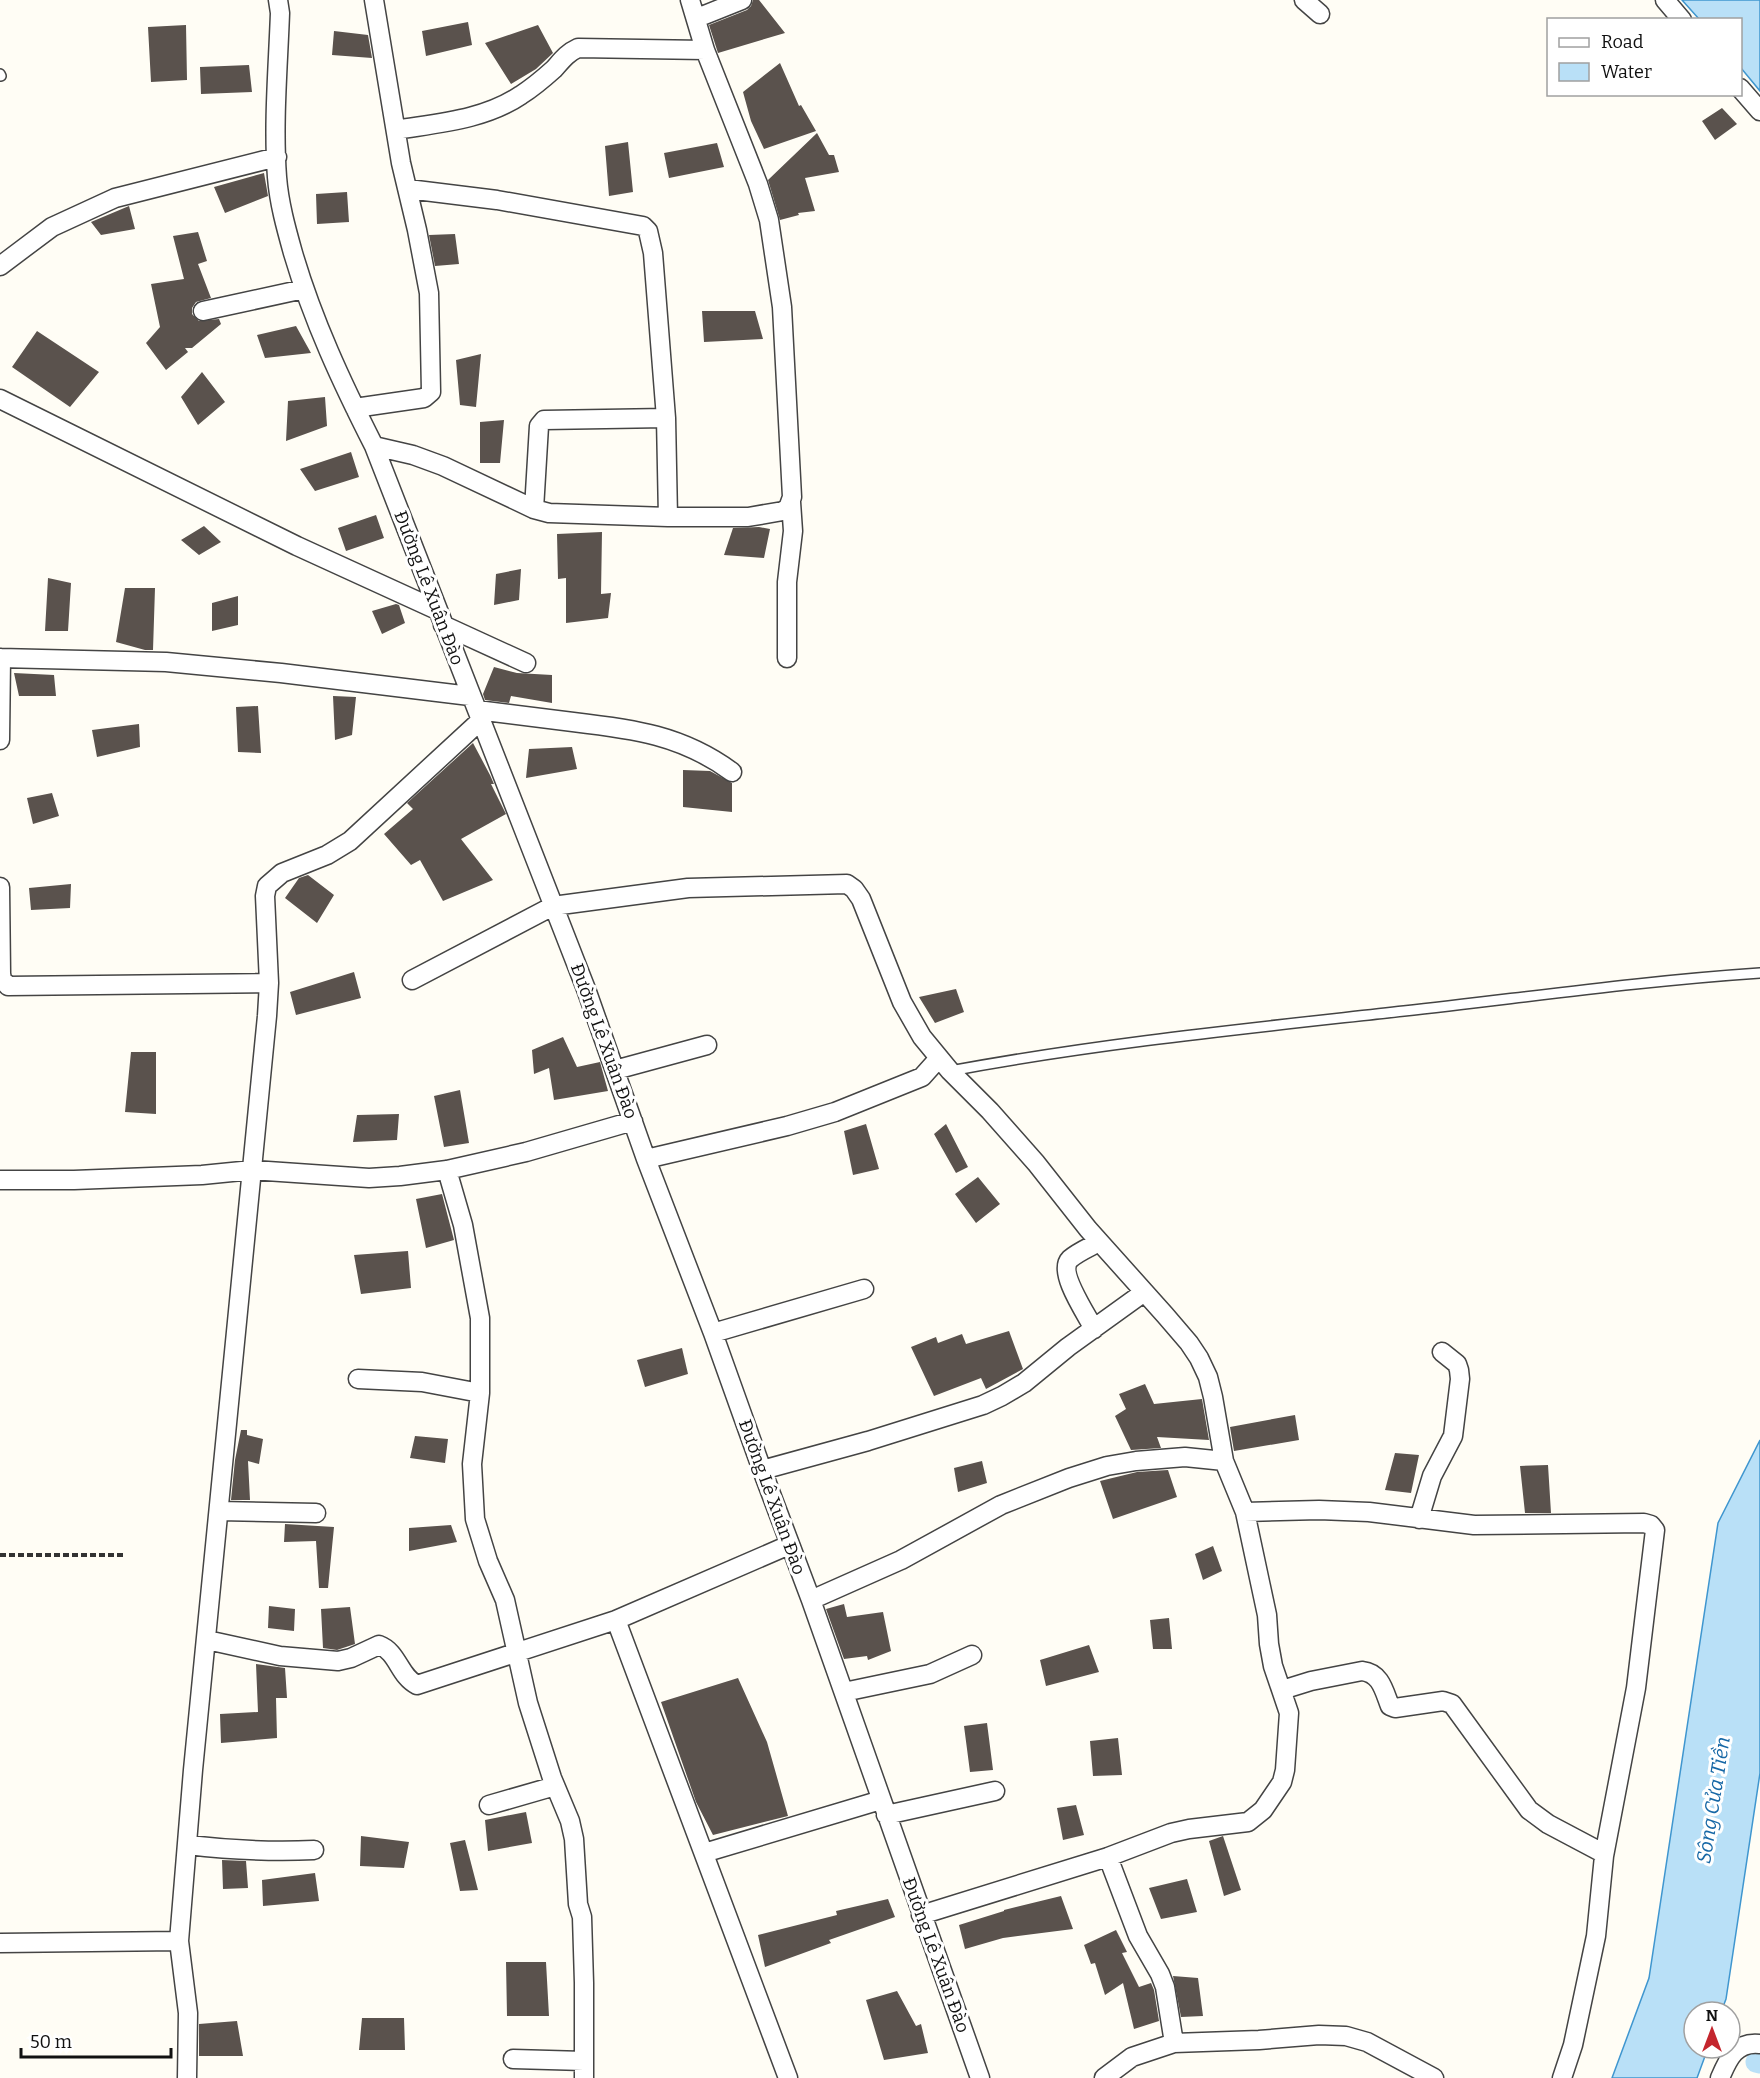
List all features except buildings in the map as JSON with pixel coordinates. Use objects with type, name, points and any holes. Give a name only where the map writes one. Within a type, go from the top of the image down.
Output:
[{"type":"street","name":"Đường Lê Xuân Đào","points":[[278,0],[280,13],[275,127],[277,178],[281,206],[304,289],[326,346],[374,446],[586,989],[646,1159],[713,1334],[844,1692],[980,2078]]},
{"type":"street","points":[[355,408],[424,398],[430,392],[429,293],[401,163],[374,0]]},
{"type":"street","points":[[690,0],[705,50],[758,184],[769,220],[782,307],[793,531],[787,582],[787,658]]},
{"type":"street","points":[[697,18],[742,0]]},
{"type":"street","points":[[1304,0],[1320,14]]},
{"type":"street","points":[[1665,0],[1680,18]]},
{"type":"street","points":[[396,130],[484,114],[503,106],[522,95],[554,69],[563,57],[578,48],[705,50]]},
{"type":"street","points":[[1742,90],[1760,111]]},
{"type":"street","points":[[0,266],[52,227],[116,198],[277,157]]},
{"type":"street","points":[[408,189],[497,200],[643,226],[648,231],[653,253],[666,418],[668,517]]},
{"type":"street","points":[[203,311],[304,289]]},
{"type":"street","points":[[0,399],[297,546],[526,663]]},
{"type":"street","points":[[534,509],[539,426],[544,420],[666,418]]},
{"type":"street","points":[[374,446],[413,455],[443,466],[534,509],[549,513],[748,517],[783,511],[791,502]]},
{"type":"street","points":[[0,740],[0,658],[166,662],[292,674],[476,709],[636,730],[670,738],[694,748],[732,772]]},
{"type":"street","points":[[187,2078],[188,2013],[179,1941],[193,1770],[269,983],[265,896],[267,886],[282,873],[327,855],[350,841],[476,709]]},
{"type":"street","points":[[412,980],[553,906],[688,888],[847,884],[861,899],[902,1002],[915,1026],[945,1064],[1036,1163],[1099,1242],[1183,1336],[1199,1359],[1208,1377],[1213,1397],[1224,1461],[1245,1512],[1267,1615],[1269,1644],[1289,1713],[1285,1770],[1278,1791],[1263,1810],[1254,1818],[1243,1823],[1180,1830],[1108,1857],[921,1915]]},
{"type":"street","points":[[0,887],[1,974],[8,986],[269,983]]},
{"type":"street","points":[[615,1070],[706,1045]]},
{"type":"street","points":[[646,1159],[787,1126],[835,1112],[922,1077],[945,1064]]},
{"type":"street","points":[[0,1180],[74,1180],[202,1175],[252,1170],[369,1178],[400,1176],[447,1170],[526,1152],[633,1121]]},
{"type":"street","points":[[447,1170],[463,1225],[480,1318],[480,1393],[472,1464],[475,1519],[488,1561],[505,1600],[528,1703],[555,1786],[570,1821],[574,1839],[578,1904],[582,1917],[584,2069],[513,2059]]},
{"type":"street","points":[[1094,1329],[1071,1287],[1066,1272],[1070,1259],[1099,1242]]},
{"type":"street","points":[[713,1334],[864,1289]]},
{"type":"street","points":[[762,1470],[868,1441],[983,1405],[1024,1383],[1143,1293]]},
{"type":"street","points":[[1419,1519],[1432,1476],[1453,1436],[1460,1370],[1457,1364],[1442,1352]]},
{"type":"street","points":[[358,1379],[422,1382],[480,1393]]},
{"type":"street","points":[[810,1600],[901,1560],[1001,1505],[1069,1478],[1107,1466],[1136,1461],[1185,1457],[1224,1461]]},
{"type":"street","points":[[1245,1512],[1319,1510],[1359,1512],[1474,1525],[1644,1523],[1651,1525],[1655,1530],[1636,1688],[1604,1856],[1596,1936],[1573,2045],[1562,2078]]},
{"type":"street","points":[[219,1511],[316,1513]]},
{"type":"street","points":[[207,1640],[280,1656],[338,1661],[351,1658],[379,1645],[387,1648],[393,1654],[411,1682],[417,1685],[616,1620],[789,1545]]},
{"type":"street","points":[[616,1620],[788,2078]]},
{"type":"street","points":[[844,1692],[930,1674],[972,1655]]},
{"type":"street","points":[[1282,1690],[1311,1681],[1370,1672],[1378,1678],[1390,1706],[1395,1708],[1443,1701],[1452,1704],[1529,1810],[1548,1824],[1599,1851],[1604,1856]]},
{"type":"street","points":[[489,1805],[555,1786]]},
{"type":"street","points":[[704,1853],[884,1808],[995,1791]]},
{"type":"street","points":[[188,1845],[238,1851],[314,1850]]},
{"type":"street","points":[[1108,1857],[1138,1936],[1165,1987],[1174,2043]]},
{"type":"street","points":[[0,1943],[179,1941]]},
{"type":"street","points":[[1104,2078],[1132,2057],[1174,2043],[1319,2035],[1346,2036],[1367,2042],[1434,2078]]},
{"type":"street","points":[[1720,2078],[1737,2049],[1749,2044],[1760,2044]]},
{"type":"lane","points":[[945,1064],[1036,1056],[1183,1036],[1669,980],[1760,973]]},
{"type":"path","points":[[0,1555],[124,1555]]},
{"type":"water","points":[[1682,0],[1760,0],[1760,91],[1742,69],[1742,18],[1698,18]]},
{"type":"water","name":"Sông Cửa Tiền","points":[[1760,1440],[1760,1773],[1726,1999],[1682,2000],[1682,2060],[1704,2060],[1697,2078],[1612,2078],[1649,1978],[1718,1523]]},
{"type":"waterway","points":[[1756,2062],[1760,2063]]}]
